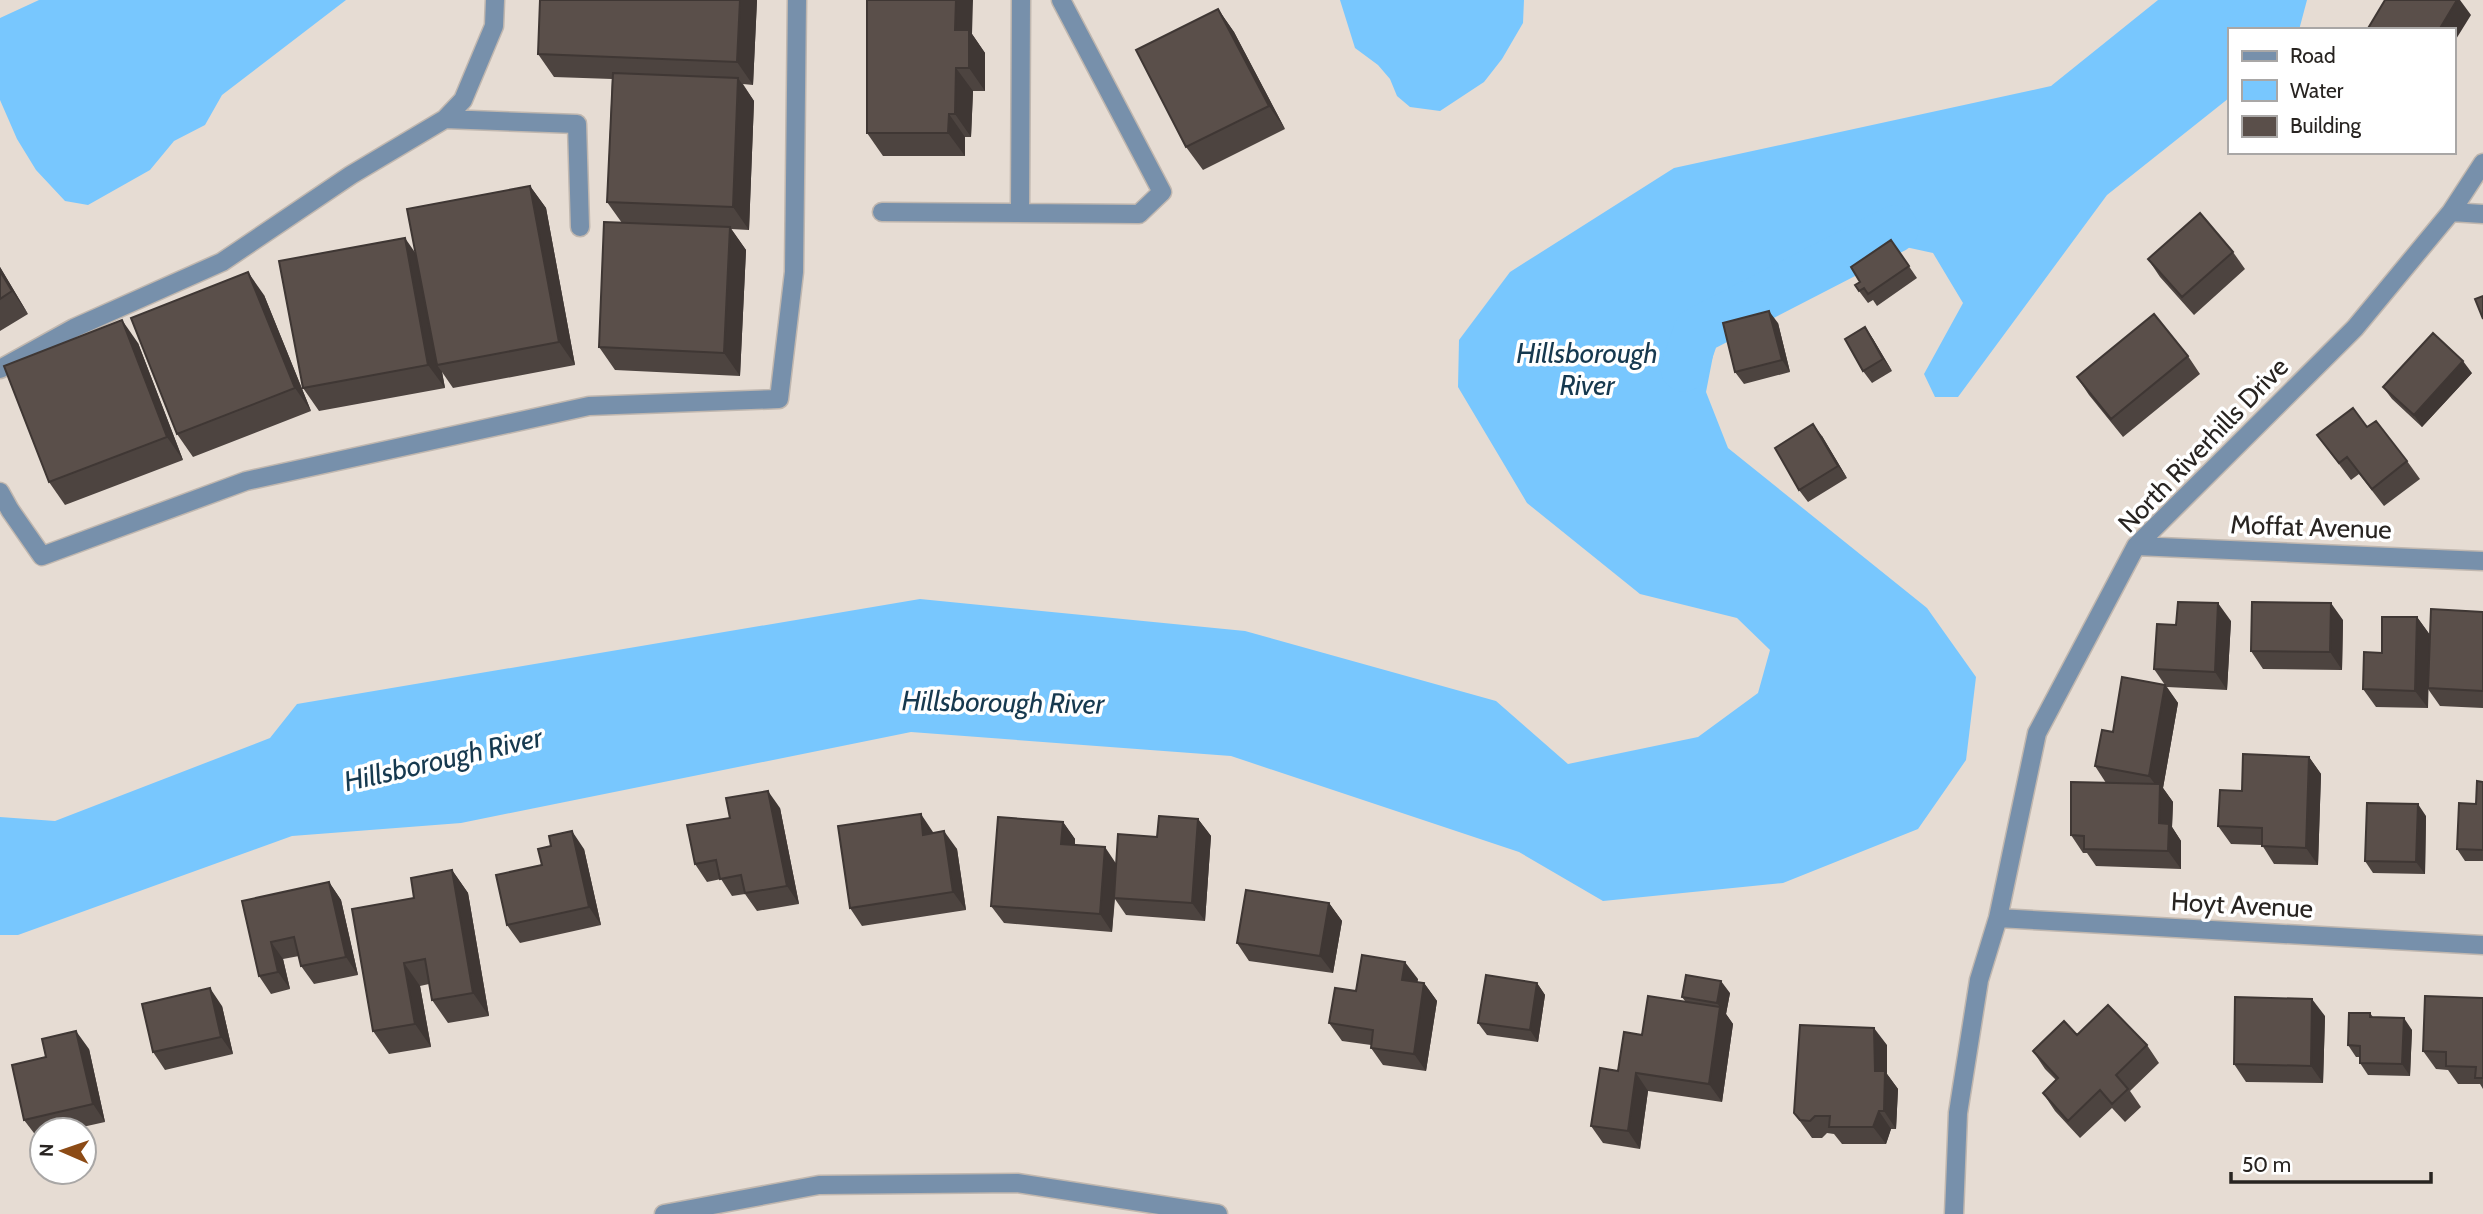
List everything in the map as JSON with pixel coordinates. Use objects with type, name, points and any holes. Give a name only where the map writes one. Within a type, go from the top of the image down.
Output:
[{"type":"street","points":[[0,369],[74,328],[222,262],[351,175],[445,119],[463,100],[494,26],[495,0]]},
{"type":"street","points":[[0,492],[42,556],[246,481],[589,406],[779,399],[794,272],[797,0]]},
{"type":"street","points":[[1020,213],[1021,0]]},
{"type":"street","points":[[882,212],[1139,214],[1162,192],[1061,0]]},
{"type":"street","points":[[445,119],[578,124],[580,226]]},
{"type":"street","name":"North Riverhills Drive","points":[[1954,1214],[1958,1113],[1979,980],[1998,918],[2037,733],[2136,546],[2355,328],[2451,212],[2483,163]]},
{"type":"street","points":[[2451,212],[2483,214]]},
{"type":"street","name":"Moffat Avenue","points":[[2136,546],[2483,561]]},
{"type":"street","name":"Hoyt Avenue","points":[[1998,918],[2483,945]]},
{"type":"street","points":[[664,1214],[819,1185],[1017,1182],[1218,1214]]},
{"type":"water","points":[[39,0],[346,0],[222,95],[205,125],[174,141],[150,170],[88,205],[65,201],[36,170],[17,139],[0,100],[0,18]]},
{"type":"water","points":[[1340,0],[1524,0],[1523,23],[1502,59],[1484,82],[1440,111],[1410,107],[1397,96],[1390,79],[1378,65],[1355,48]]},
{"type":"water","name":"Hillsborough River","points":[[2158,0],[2307,0],[2300,28],[2228,28],[2228,99],[2107,195],[1958,397],[1935,397],[1924,374],[1963,303],[1933,253],[1887,243],[1725,294],[1706,392],[1728,448],[1927,608],[1976,677],[1966,760],[1918,829],[1783,883],[1603,901],[1519,852],[1231,756],[911,732],[461,823],[292,836],[18,935],[0,935],[0,817],[55,821],[270,738],[297,704],[920,599],[1245,631],[1496,701],[1568,764],[1698,737],[1758,693],[1770,650],[1737,618],[1640,594],[1527,503],[1458,387],[1459,340],[1510,272],[1674,168],[2051,86]]},
{"type":"building","points":[[540,0],[740,0],[737,62],[538,54]]},
{"type":"building","points":[[867,0],[956,0],[955,30],[969,30],[969,68],[956,68],[955,114],[949,114],[948,133],[867,133]]},
{"type":"building","points":[[2385,0],[2457,0],[2440,28],[2368,28]]},
{"type":"building","points":[[1218,9],[1269,106],[1186,147],[1136,50]]},
{"type":"building","points":[[613,73],[738,78],[733,207],[607,202]]},
{"type":"building","points":[[530,186],[559,342],[437,365],[407,209]]},
{"type":"building","points":[[2200,213],[2233,252],[2182,297],[2148,259]]},
{"type":"building","points":[[604,222],[730,227],[724,353],[599,347]]},
{"type":"building","points":[[405,238],[428,365],[303,388],[279,261]]},
{"type":"building","points":[[1891,240],[1909,266],[1868,294],[1864,288],[1859,291],[1855,285],[1860,282],[1851,267]]},
{"type":"building","points":[[0,271],[12,291],[0,299]]},
{"type":"building","points":[[248,272],[295,388],[177,434],[131,318]]},
{"type":"building","points":[[2483,296],[2483,319],[2475,299]]},
{"type":"building","points":[[1769,311],[1782,360],[1735,372],[1723,323]]},
{"type":"building","points":[[2154,314],[2188,356],[2111,419],[2077,377]]},
{"type":"building","points":[[122,320],[167,437],[49,482],[4,366]]},
{"type":"building","points":[[1865,327],[1883,359],[1863,371],[1845,339]]},
{"type":"building","points":[[2433,333],[2463,361],[2414,415],[2383,387]]},
{"type":"building","points":[[2353,408],[2367,427],[2376,421],[2407,461],[2372,489],[2347,457],[2339,463],[2317,435]]},
{"type":"building","points":[[1813,424],[1838,466],[1799,490],[1775,448]]},
{"type":"building","points":[[2178,602],[2218,603],[2215,672],[2154,669],[2157,624],[2176,625]]},
{"type":"building","points":[[2252,602],[2331,603],[2330,652],[2251,651]]},
{"type":"building","points":[[2431,609],[2483,612],[2483,691],[2428,688]]},
{"type":"building","points":[[2382,617],[2417,617],[2415,691],[2363,689],[2364,652],[2382,653]]},
{"type":"building","points":[[2122,677],[2165,685],[2149,776],[2095,766],[2102,730],[2113,732]]},
{"type":"building","points":[[2243,754],[2309,757],[2306,848],[2262,846],[2262,828],[2218,826],[2220,790],[2242,791]]},
{"type":"building","points":[[2477,781],[2483,782],[2483,850],[2457,849],[2459,803],[2476,804]]},
{"type":"building","points":[[2071,782],[2160,784],[2159,823],[2169,824],[2168,851],[2084,849],[2084,836],[2071,835]]},
{"type":"building","points":[[768,791],[787,886],[745,893],[741,875],[720,879],[716,860],[695,864],[687,825],[730,818],[726,798]]},
{"type":"building","points":[[2367,803],[2418,804],[2416,862],[2365,861]]},
{"type":"building","points":[[921,814],[923,835],[944,831],[953,892],[850,908],[838,826]]},
{"type":"building","points":[[1159,816],[1198,819],[1192,903],[1114,898],[1118,834],[1157,837]]},
{"type":"building","points":[[998,817],[1063,822],[1061,844],[1105,847],[1100,914],[991,906]]},
{"type":"building","points":[[572,831],[589,907],[507,925],[496,875],[542,865],[538,849],[551,846],[549,836]]},
{"type":"building","points":[[452,870],[473,993],[432,1000],[425,959],[404,963],[415,1024],[373,1031],[352,909],[414,898],[411,878]]},
{"type":"building","points":[[329,882],[346,957],[301,966],[294,937],[271,942],[278,972],[259,976],[242,901]]},
{"type":"building","points":[[1246,890],[1329,903],[1320,956],[1237,943]]},
{"type":"building","points":[[1362,955],[1405,962],[1402,980],[1424,983],[1414,1054],[1371,1048],[1373,1030],[1329,1023],[1335,988],[1356,991]]},
{"type":"building","points":[[1486,975],[1537,983],[1530,1030],[1478,1023]]},
{"type":"building","points":[[1686,975],[1721,981],[1717,1003],[1682,997]]},
{"type":"building","points":[[210,988],[221,1037],[153,1052],[142,1004]]},
{"type":"building","points":[[1648,996],[1720,1007],[1709,1084],[1636,1073],[1628,1131],[1591,1126],[1600,1068],[1618,1071],[1624,1032],[1642,1035]]},
{"type":"building","points":[[2425,996],[2483,998],[2483,1078],[2475,1078],[2476,1067],[2446,1066],[2446,1052],[2423,1051]]},
{"type":"building","points":[[2235,997],[2312,999],[2311,1066],[2234,1064]]},
{"type":"building","points":[[2108,1005],[2147,1045],[2116,1075],[2128,1089],[2112,1104],[2100,1090],[2068,1121],[2043,1093],[2058,1078],[2033,1051],[2064,1021],[2077,1035]]},
{"type":"building","points":[[2349,1013],[2404,1018],[2402,1064],[2360,1063],[2360,1046],[2348,1045]]},
{"type":"building","points":[[1800,1025],[1874,1028],[1875,1071],[1885,1071],[1884,1111],[1879,1111],[1873,1127],[1829,1127],[1830,1116],[1815,1116],[1810,1121],[1800,1120],[1794,1113]]},
{"type":"building","points":[[76,1031],[93,1104],[41,1116],[28,1116],[28,1119],[24,1120],[12,1065],[46,1057],[42,1039]]},
{"type":"waterway","name":"Hillsborough River","points":[[1684,368],[1697,331],[1895,229]]}]
